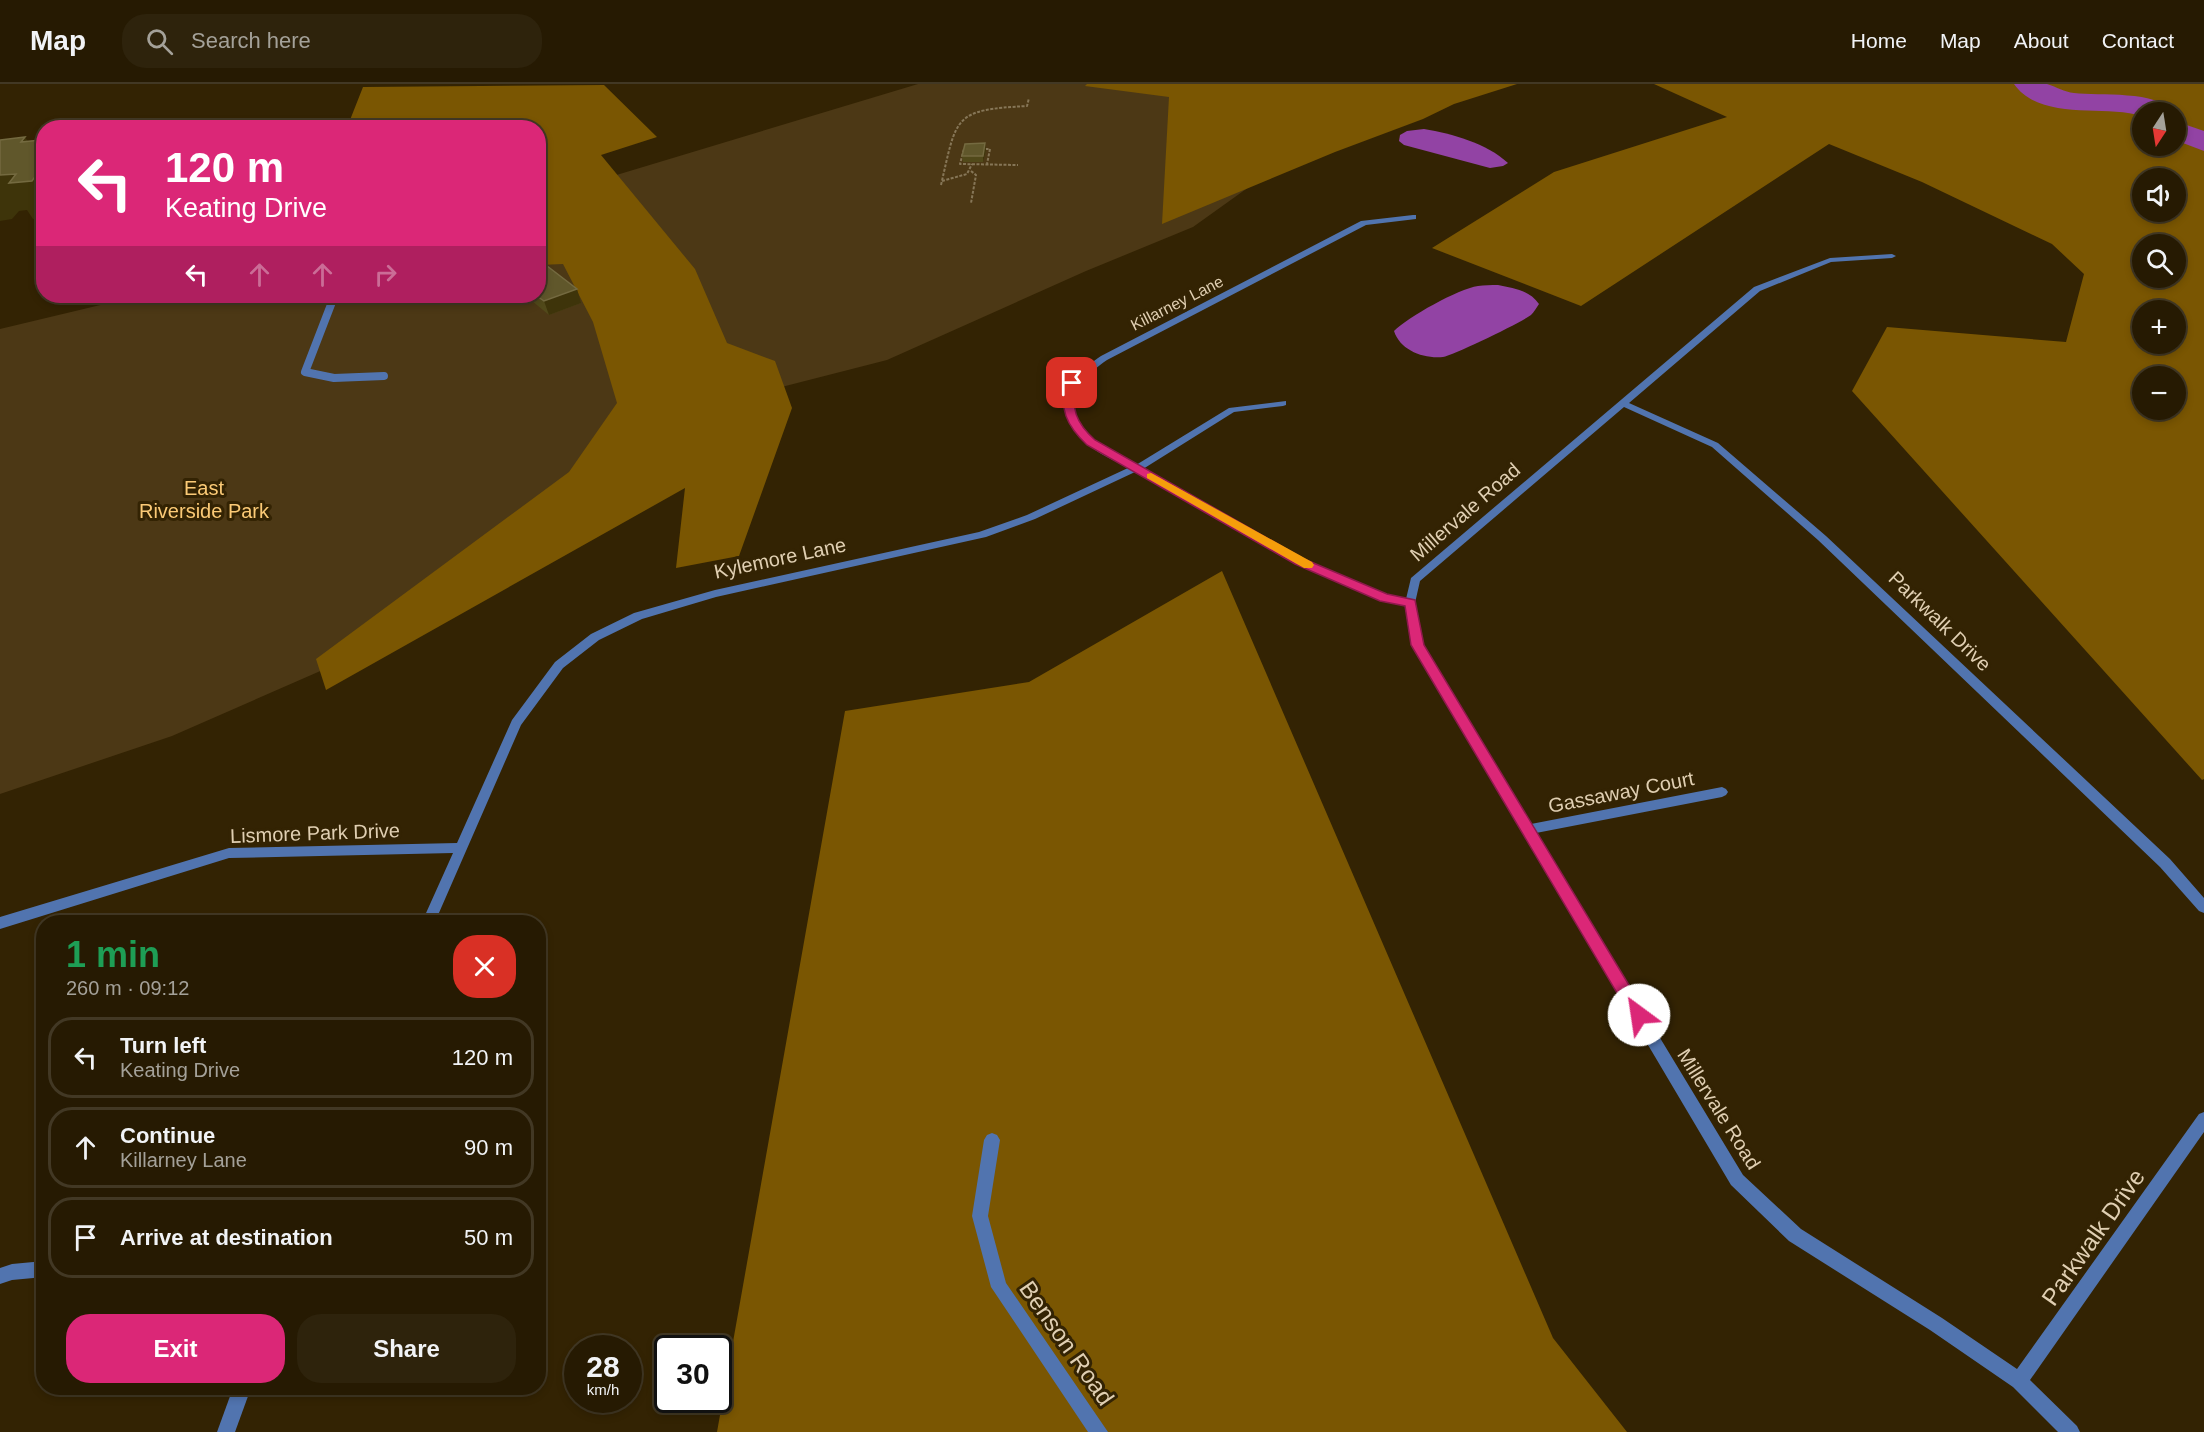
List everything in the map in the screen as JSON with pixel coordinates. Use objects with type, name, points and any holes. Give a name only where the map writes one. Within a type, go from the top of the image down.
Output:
[{"type":"street","name":"Killarney Lane","points":[[1410,603],[1385,598],[1299,562],[1091,442],[1078,431],[1069,414],[1069,395],[1072,383],[1087,368],[1364,223],[1413,217]]},
{"type":"street","name":"Millervale Road","points":[[1892,256],[1830,260],[1757,289],[1415,580],[1410,603],[1418,645],[1737,1180],[1795,1234],[2019,1381],[2071,1432]]},
{"type":"street","name":"Kylemore Lane","points":[[432,915],[516,723],[559,665],[596,637],[638,616],[716,594],[982,535],[1031,517],[1137,468],[1232,410],[1283,403]]},
{"type":"street","name":"Parkwalk Drive","points":[[1622,403],[1715,445],[1822,538],[2165,863],[2204,906]]},
{"type":"street","name":"Gassaway Court","points":[[1528,830],[1722,792]]},
{"type":"street","name":"Lismore Park Drive","points":[[0,923],[229,854],[461,848]]},
{"type":"street","name":"Parkwalk Drive","points":[[2019,1381],[2204,1119]]},
{"type":"street","name":"Benson Road","points":[[992,1140],[980,1216],[999,1287],[1099,1432]]},
{"type":"street","points":[[0,1276],[12,1272],[36,1270]]},
{"type":"street","points":[[226,1432],[239,1395]]},
{"type":"lane","points":[[331,303],[305,372],[314,376],[353,378],[384,376]]},
{"type":"path","points":[[972,164],[971,171],[960,178],[942,183],[952,135],[962,117],[973,111],[987,108],[1027,106],[1029,98]]},
{"type":"path","points":[[987,164],[990,149],[964,149],[960,164],[1018,165]]},
{"type":"path","points":[[971,171],[976,175],[971,203]]},
{"type":"green space","name":"East Riverside Park","points":[[918,84],[1379,84],[1379,94],[1193,227],[1086,271],[887,360],[739,398],[405,634],[172,736],[0,794],[0,329],[109,303],[546,303],[546,194]]},
{"type":"shaded area","points":[[1087,84],[1517,84],[1454,104],[1423,119],[1335,152],[1162,224],[1169,97],[1085,86]]},
{"type":"shaded area","points":[[1654,84],[2204,84],[2204,779],[2202,780],[1852,391],[1887,327],[2066,342],[2084,274],[2052,244],[1922,182],[1829,144],[1581,306],[1432,248],[1554,172],[1727,117]]},
{"type":"shaded area","points":[[604,85],[657,137],[601,155],[695,269],[727,343],[775,361],[792,408],[739,556],[676,568],[685,488],[326,690],[316,659],[569,472],[617,403],[593,322],[563,264],[546,265],[546,120],[350,120],[363,87]]},
{"type":"shaded area","points":[[1424,129],[1469,140],[1490,150],[1508,163],[1490,168],[1404,145],[1399,141],[1400,135],[1407,131]]},
{"type":"shaded area","points":[[1498,285],[1526,293],[1539,304],[1525,319],[1443,357],[1420,355],[1407,348],[1397,338],[1394,331],[1410,318],[1434,304],[1469,288]]},
{"type":"shaded area","points":[[1222,571],[1553,1338],[1627,1432],[717,1432],[720,1413],[732,1413],[732,1348],[845,711],[1029,682]]},
{"type":"building","points":[[25,137],[21,142],[36,140],[36,175],[32,181],[9,183],[16,174],[0,175],[0,140]]},
{"type":"building","points":[[985,143],[983,156],[962,156],[965,144]]},
{"type":"building","points":[[546,265],[577,289],[546,300]]},
{"type":"waterway","points":[[2028,84],[2043,94],[2059,99],[2132,105]]},
{"type":"waterway","points":[[2186,135],[2204,142]]},
{"type":"slow traffic","points":[[1151,476],[1299,562],[1308,565]]},
{"type":"route","points":[[1072,383],[1069,395],[1069,414],[1078,431],[1091,442],[1299,562],[1385,598],[1410,603],[1418,645],[1639,1015]]}]
